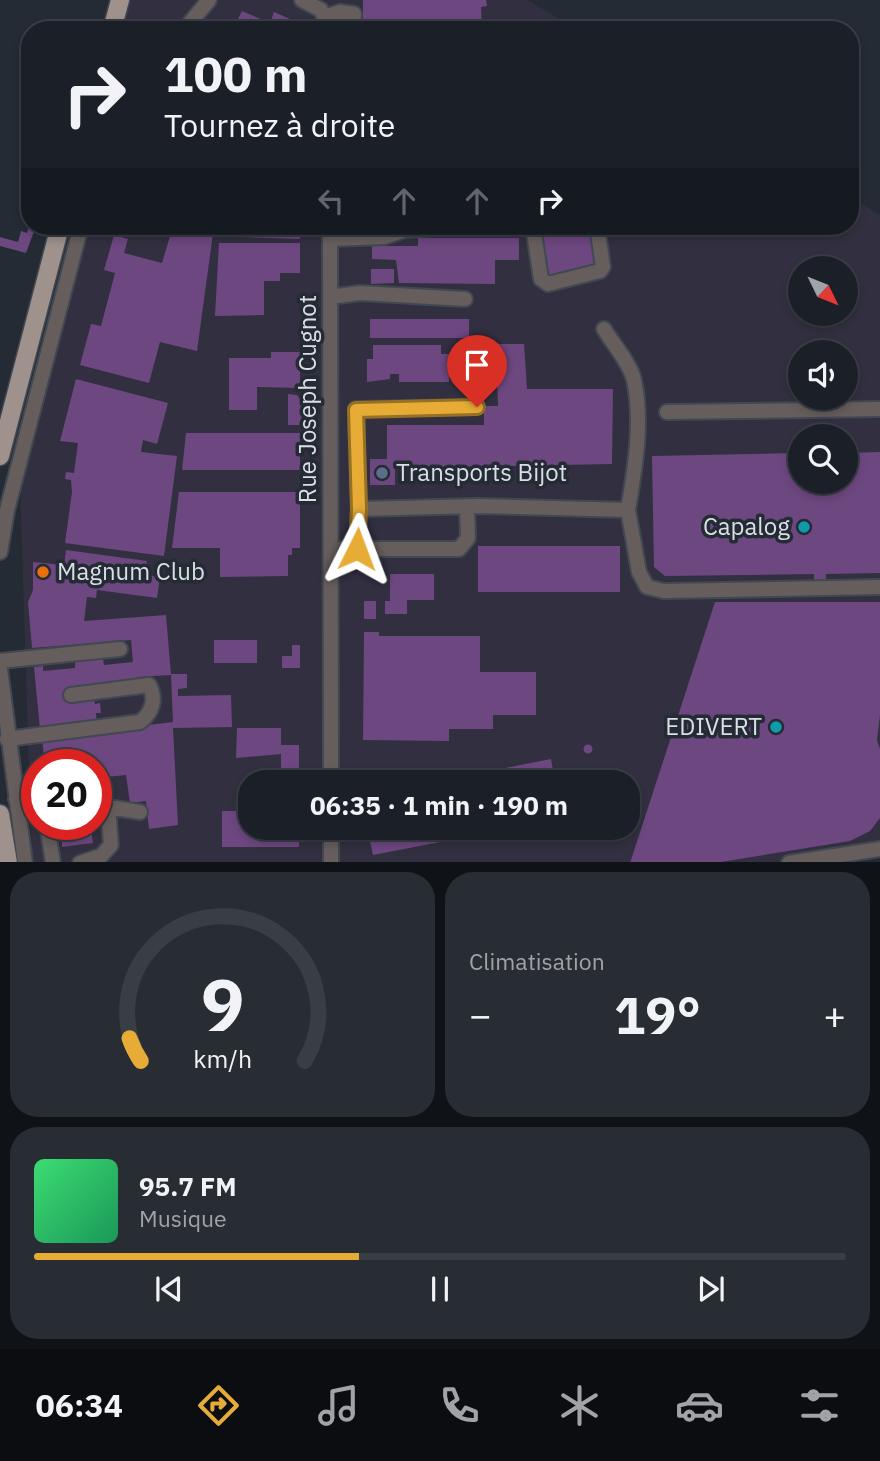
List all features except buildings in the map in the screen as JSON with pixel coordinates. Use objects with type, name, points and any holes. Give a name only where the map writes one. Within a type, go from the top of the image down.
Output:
[{"type":"main road","points":[[114,21],[120,0]]},
{"type":"main road","points":[[0,456],[58,235]]},
{"type":"main road","points":[[0,814],[8,862]]},
{"type":"street","points":[[192,21],[209,0]]},
{"type":"street","points":[[302,0],[316,6],[327,21]]},
{"type":"street","points":[[330,21],[340,12],[354,14],[354,21]]},
{"type":"street","points":[[0,552],[7,510],[79,235]]},
{"type":"street","name":"Rue Joseph Cugnot","points":[[330,235],[331,770]]},
{"type":"street","points":[[357,235],[389,235]]},
{"type":"street","points":[[534,235],[541,279],[548,284],[600,271],[603,267],[598,235]]},
{"type":"street","points":[[330,297],[360,293],[465,299]]},
{"type":"street","points":[[604,329],[634,378],[638,412],[635,473],[628,510],[639,572],[647,587],[664,591],[880,587]]},
{"type":"street","points":[[357,549],[359,509],[356,410],[477,407]]},
{"type":"street","points":[[667,411],[880,409]]},
{"type":"street","points":[[331,549],[459,549],[468,538],[467,507]]},
{"type":"street","points":[[359,509],[467,507],[628,510]]},
{"type":"street","points":[[0,661],[120,649]]},
{"type":"street","points":[[0,669],[25,862]]},
{"type":"street","points":[[7,739],[140,722],[148,716],[153,704],[149,685],[71,695]]},
{"type":"street","points":[[16,799],[21,798]]},
{"type":"street","points":[[112,807],[140,812]]},
{"type":"street","points":[[796,862],[875,850],[880,838]]},
{"type":"street","points":[[49,840],[53,862]]},
{"type":"street","points":[[83,862],[102,856],[111,845],[110,840]]},
{"type":"street","points":[[331,840],[331,862]]},
{"type":"shaded area","points":[[130,0],[528,0],[562,21],[124,21]]},
{"type":"shaded area","points":[[859,202],[880,215],[880,850],[850,862],[32,862],[31,840],[112,840],[112,749],[28,749],[20,486],[86,235],[859,235]]},
{"type":"place","name":"Transports Bijot","points":[[382,473]]},
{"type":"place","name":"Capalog","points":[[804,527]]},
{"type":"place","name":"Magnum Club","points":[[43,572]]},
{"type":"place","name":"EDIVERT","points":[[776,727]]},
{"type":"route","points":[[357,549],[359,509],[356,410],[477,407]]}]
